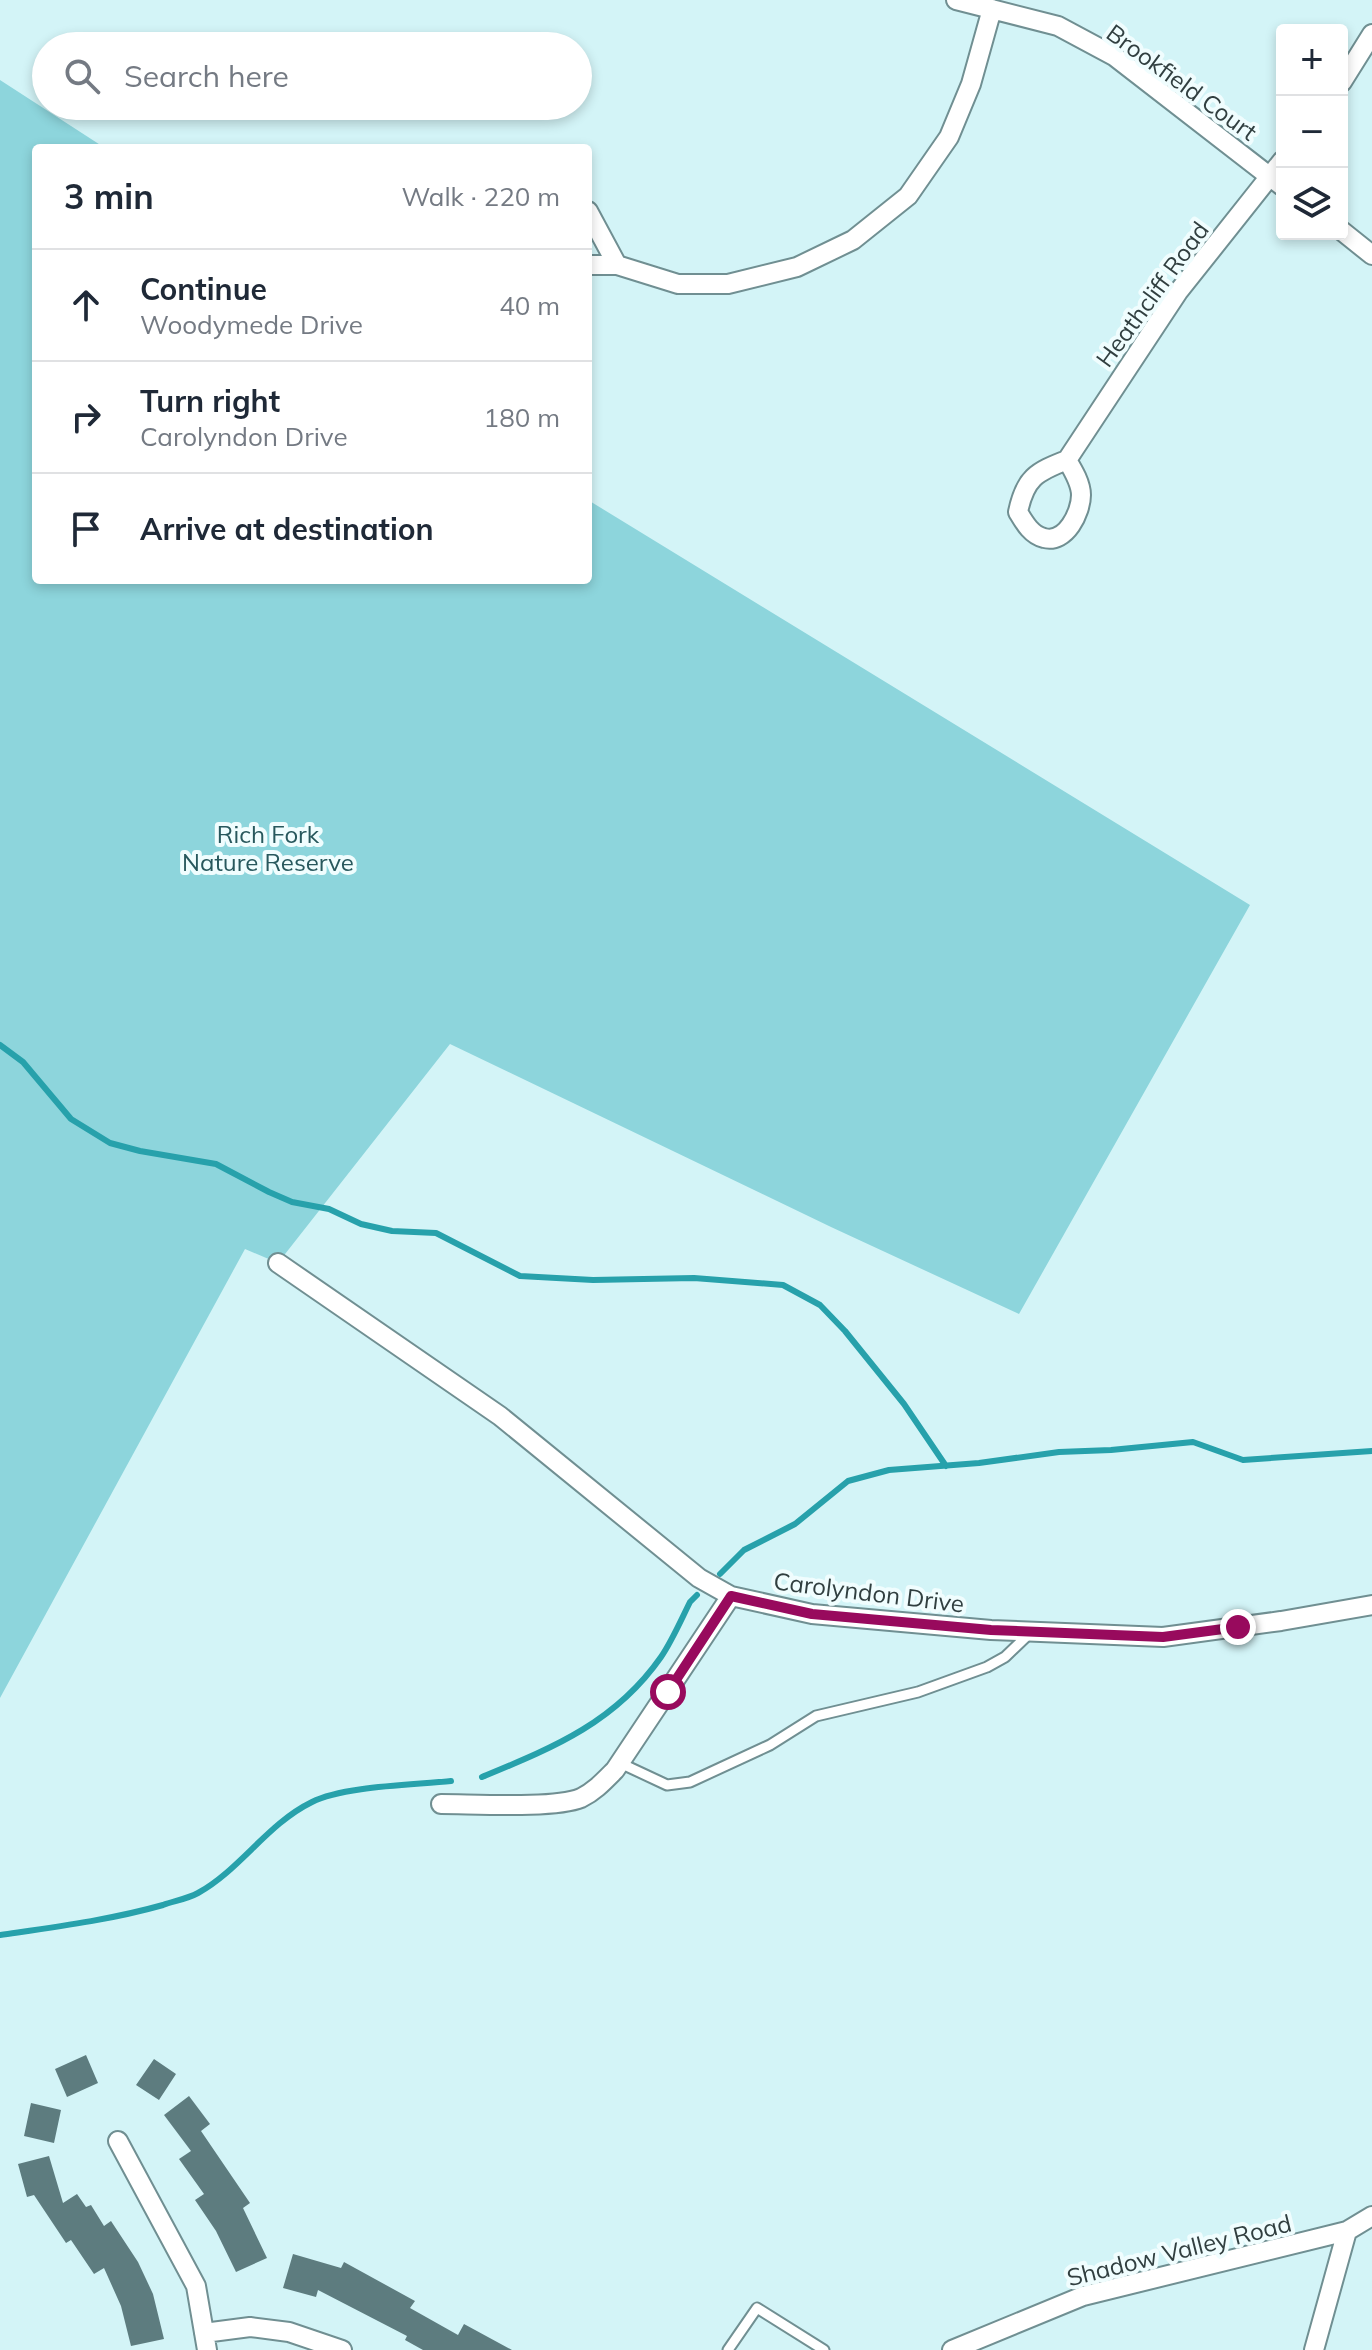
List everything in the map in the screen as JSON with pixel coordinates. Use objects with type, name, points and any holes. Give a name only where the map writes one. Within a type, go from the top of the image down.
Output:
[{"type":"street","name":"Brookfield Court","points":[[956,0],[1058,26],[1114,56],[1276,182]]},
{"type":"street","points":[[592,265],[617,265],[678,284],[728,284],[797,267],[853,240],[908,196],[949,137],[971,84],[992,9]]},
{"type":"street","points":[[1348,72],[1372,34]]},
{"type":"street","name":"Heathcliff Road","points":[[1067,460],[1178,292],[1276,182]]},
{"type":"street","points":[[592,218],[617,265]]},
{"type":"street","points":[[1348,236],[1372,255]]},
{"type":"street","name":"Carolyndon Drive","points":[[278,1263],[500,1416],[699,1578],[731,1596],[812,1614],[1031,1632],[1163,1637],[1372,1605]]},
{"type":"street","points":[[441,1804],[558,1803],[578,1799],[597,1789],[620,1763],[731,1596]]},
{"type":"street","points":[[118,2141],[196,2286],[205,2342],[250,2327],[289,2332],[342,2350]]},
{"type":"street","name":"Shadow Valley Road","points":[[952,2350],[1083,2296],[1347,2231],[1372,2216]]},
{"type":"street","points":[[1314,2350],[1347,2231]]},
{"type":"lane","points":[[620,1763],[667,1785],[690,1782],[770,1745],[816,1716],[918,1692],[987,1667],[1005,1657],[1031,1632]]},
{"type":"lane","points":[[728,2350],[757,2308],[817,2348]]},
{"type":"green space","name":"Rich Fork Nature Reserve","points":[[0,80],[32,101],[32,120],[62,120],[99,144],[32,144],[32,584],[592,584],[592,502],[1250,905],[1019,1314],[450,1044],[278,1263],[245,1249],[0,1698]]},
{"type":"building","points":[[86,2055],[98,2083],[67,2097],[55,2069]]},
{"type":"building","points":[[154,2059],[176,2074],[159,2100],[136,2085]]},
{"type":"building","points":[[189,2096],[210,2124],[201,2131],[250,2203],[243,2208],[267,2258],[236,2272],[216,2231],[195,2200],[204,2194],[179,2159],[191,2151],[164,2115]]},
{"type":"building","points":[[31,2103],[61,2110],[54,2143],[24,2136]]},
{"type":"building","points":[[49,2156],[63,2203],[77,2194],[86,2207],[91,2205],[104,2226],[111,2221],[138,2262],[153,2294],[164,2339],[131,2346],[121,2306],[104,2268],[94,2274],[71,2240],[66,2243],[34,2195],[27,2197],[18,2164]]},
{"type":"building","points":[[293,2254],[341,2268],[344,2262],[415,2301],[410,2308],[458,2335],[464,2324],[512,2350],[423,2350],[405,2340],[407,2336],[318,2290],[316,2297],[283,2288]]},
{"type":"waterway","points":[[0,1045],[23,1062],[71,1119],[110,1143],[216,1164],[292,1202],[329,1209],[361,1224],[392,1231],[436,1233],[520,1276],[593,1280],[694,1278],[783,1285],[820,1305],[845,1331],[904,1404],[946,1466]]},
{"type":"waterway","points":[[720,1574],[744,1550],[795,1524],[848,1481],[889,1470],[1193,1442],[1243,1460],[1372,1451]]},
{"type":"waterway","points":[[482,1777],[557,1744],[623,1700],[661,1657],[690,1602],[697,1595]]},
{"type":"waterway","points":[[0,1935],[123,1915],[194,1895],[228,1872],[281,1822],[325,1797],[360,1789],[451,1781]]},
{"type":"route","points":[[668,1692],[731,1596],[812,1614],[991,1630],[1163,1637],[1238,1627]]}]
